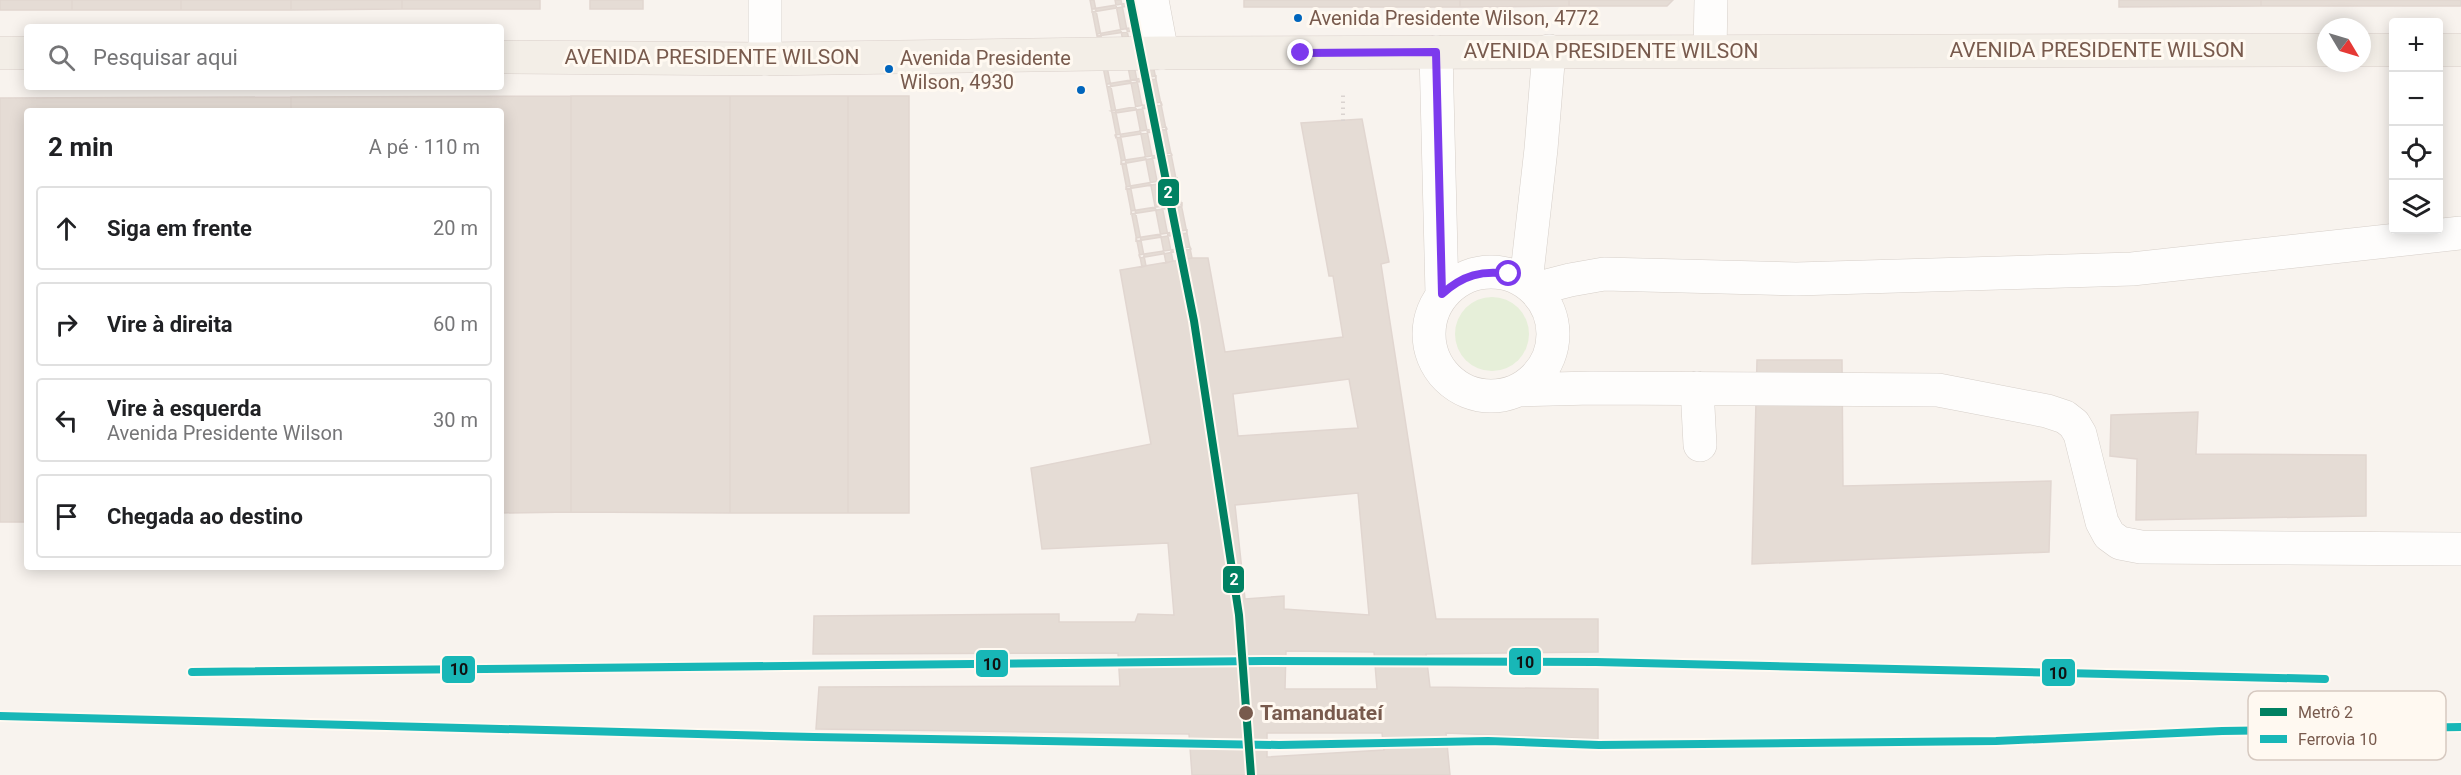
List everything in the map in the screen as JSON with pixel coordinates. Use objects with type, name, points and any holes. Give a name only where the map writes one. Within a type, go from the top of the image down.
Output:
[{"type":"main road","name":"AVENIDA PRESIDENTE WILSON","points":[[504,57],[765,59],[1162,53],[2317,50]]},
{"type":"main road","points":[[2371,50],[2389,50]]},
{"type":"main road","points":[[2443,50],[2461,50]]},
{"type":"main road","points":[[0,52],[24,53]]},
{"type":"street","points":[[765,0],[765,59]]},
{"type":"street","points":[[1152,0],[1162,53]]},
{"type":"street","points":[[1710,51],[1711,0]]},
{"type":"street","points":[[1530,286],[1549,51]]},
{"type":"street","points":[[1436,52],[1442,294]]},
{"type":"street","points":[[1530,286],[1604,274],[1796,279],[2132,269],[2461,233]]},
{"type":"street","points":[[1491,272],[1509,274],[1530,286],[1546,305],[1552,324],[1553,344],[1546,362],[1535,378],[1519,390],[1502,396],[1484,396],[1467,392],[1451,383],[1439,370],[1428,339],[1429,324],[1442,294],[1456,282],[1473,274],[1491,272]]},
{"type":"street","points":[[1519,390],[1696,388],[1938,390],[2048,411],[2065,417],[2074,424],[2084,442],[2105,529],[2114,540],[2128,545],[2461,549]]},
{"type":"street","points":[[1696,388],[1700,445]]},
{"type":"path","points":[[1343,91],[1343,121]]},
{"type":"green space","points":[[1492,297],[1513,303],[1523,313],[1529,334],[1523,355],[1513,365],[1492,371],[1471,365],[1461,355],[1455,334],[1461,313],[1471,303]]},
{"type":"building","points":[[0,0],[72,0],[72,10],[0,10]]},
{"type":"building","points":[[72,0],[181,0],[181,10],[72,10]]},
{"type":"building","points":[[181,0],[291,0],[291,10],[181,10]]},
{"type":"building","points":[[291,0],[402,0],[402,9],[291,10]]},
{"type":"building","points":[[402,0],[540,0],[540,9],[402,9]]},
{"type":"building","points":[[590,0],[643,0],[643,9],[590,9]]},
{"type":"building","points":[[1090,0],[1094,0],[1146,266],[1142,267]]},
{"type":"building","points":[[1115,0],[1121,0],[1173,261],[1166,263]]},
{"type":"building","points":[[1136,0],[1140,0],[1192,258],[1187,259]]},
{"type":"building","points":[[1244,0],[1460,0],[1460,7],[1244,7]]},
{"type":"building","points":[[1460,0],[1569,0],[1569,6],[1460,7]]},
{"type":"building","points":[[1569,0],[1673,0],[1667,6],[1569,6]]},
{"type":"building","points":[[2119,0],[2261,0],[2261,6],[2119,7]]},
{"type":"building","points":[[2261,0],[2461,0],[2461,6],[2261,6]]},
{"type":"building","points":[[1140,1],[1141,4],[1092,12],[1092,9]]},
{"type":"building","points":[[1146,25],[1146,29],[1098,36],[1097,34]]},
{"type":"building","points":[[1156,76],[1156,79],[1107,87],[1107,84]]},
{"type":"building","points":[[571,96],[571,512],[504,513],[504,108],[291,108],[291,97]]},
{"type":"building","points":[[571,96],[730,96],[730,513],[571,512]]},
{"type":"building","points":[[730,96],[848,96],[848,513],[730,513]]},
{"type":"building","points":[[848,96],[909,96],[909,513],[848,513]]},
{"type":"building","points":[[291,97],[291,108],[24,108],[24,522],[0,522],[0,98]]},
{"type":"building","points":[[1161,102],[1162,105],[1142,109],[1116,113],[1111,111]]},
{"type":"building","name":"Tamanduateí","points":[[1362,119],[1389,262],[1381,264],[1436,619],[1598,619],[1598,652],[1426,654],[1430,687],[1598,689],[1598,739],[1446,733],[1450,775],[1192,775],[1189,734],[816,729],[819,687],[1120,686],[1118,653],[813,654],[814,616],[1059,614],[1059,622],[1135,622],[1138,614],[1174,615],[1168,543],[1042,549],[1031,468],[1151,444],[1120,270],[1192,258],[1208,258],[1225,352],[1343,337],[1333,276],[1329,276],[1301,123]],"holes":[[[1349,379],[1358,428],[1238,436],[1233,394]],[[1358,493],[1369,615],[1284,609],[1284,596],[1245,599],[1235,505]],[[1286,651],[1374,652],[1377,689],[1285,689]],[[1267,733],[1382,733],[1384,750],[1267,757]]]},
{"type":"building","points":[[1166,127],[1167,129],[1116,138],[1115,135]]},
{"type":"building","points":[[1171,153],[1172,155],[1121,164],[1121,161],[1125,160]]},
{"type":"building","points":[[1177,178],[1177,181],[1126,189],[1130,186]]},
{"type":"building","points":[[1182,203],[1182,206],[1131,214],[1131,211]]},
{"type":"building","points":[[1187,230],[1187,233],[1136,241],[1136,238]]},
{"type":"building","points":[[1190,247],[1191,249],[1140,258],[1139,255],[1144,254]]},
{"type":"building","points":[[1757,360],[1842,360],[1843,486],[2051,481],[2049,552],[1752,564]]},
{"type":"building","points":[[2198,412],[2196,454],[2366,455],[2366,516],[2136,520],[2137,459],[2110,456],[2111,415]]},
{"type":"metro line","name":"2","points":[[1130,0],[1194,321],[1239,615],[1251,775]]},
{"type":"rail line","name":"10","points":[[192,672],[1263,661],[1596,662],[2325,679]]},
{"type":"rail line","name":"10","points":[[0,716],[814,737],[1279,745],[1488,741],[1599,745],[1996,741],[2248,731]]},
{"type":"rail line","name":"10","points":[[2446,727],[2461,727]]},
{"type":"place","name":"Avenida Presidente Wilson, 4772","points":[[1298,18]]},
{"type":"place","name":"Avenida Presidente Wilson, 4930","points":[[889,69]]},
{"type":"place","name":"Tamanduateí","points":[[1246,713]]},
{"type":"route","points":[[1301,53],[1436,52],[1442,294],[1456,282],[1473,274],[1491,272],[1509,274]]}]
